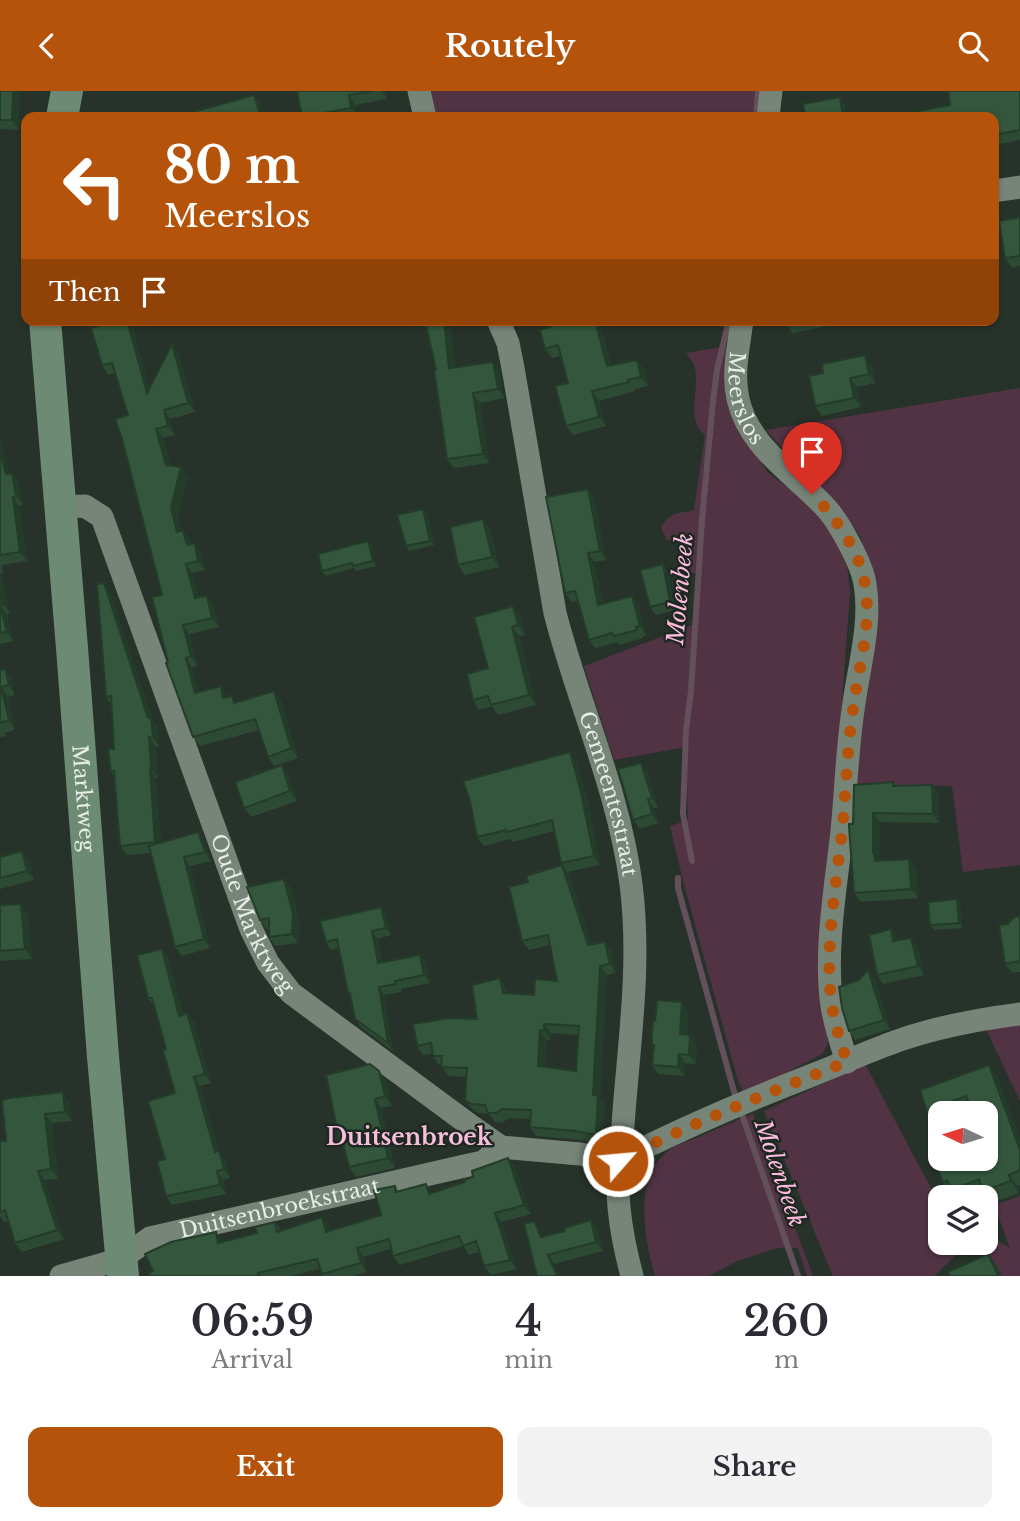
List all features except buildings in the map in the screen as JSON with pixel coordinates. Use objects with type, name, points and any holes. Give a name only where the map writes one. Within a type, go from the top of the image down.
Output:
[{"type":"street","points":[[63,112],[67,91]]},
{"type":"street","points":[[419,91],[424,112]]},
{"type":"street","points":[[769,112],[771,91]]},
{"type":"street","points":[[999,190],[1020,187]]},
{"type":"street","name":"Marktweg","points":[[46,326],[122,1267]]},
{"type":"street","name":"Gemeentestraat","points":[[501,326],[508,343],[513,367],[555,613],[611,796],[631,885],[635,986],[618,1161],[618,1196],[623,1243],[632,1276]]},
{"type":"street","name":"Meerslos","points":[[741,326],[735,371],[738,400],[752,431],[763,447],[829,511],[858,559],[865,583],[866,629],[852,713],[830,962],[832,1005],[847,1062]]},
{"type":"street","name":"Oude Marktweg","points":[[61,507],[85,506],[102,517],[251,929],[268,963],[291,993],[502,1147],[580,1154],[618,1161]]},
{"type":"street","points":[[618,1161],[659,1140],[900,1040],[992,1017],[1020,1014]]},
{"type":"street","name":"Duitsenbroekstraat","points":[[61,1276],[122,1267],[150,1238],[483,1162],[502,1147]]},
{"type":"shaded area","points":[[431,91],[759,91],[756,112],[436,112]]},
{"type":"shaded area","points":[[727,346],[725,396],[738,425],[768,473],[808,502],[838,534],[847,566],[850,591],[820,956],[828,1044],[822,1054],[745,1095],[738,1081],[670,826],[688,820],[686,747],[614,760],[584,666],[695,624],[700,574],[688,572],[688,548],[666,539],[661,527],[672,516],[694,510],[705,435],[699,428],[694,413],[695,368],[686,353]]},
{"type":"shaded area","points":[[1020,388],[1020,865],[963,872],[952,786],[853,785],[865,552],[860,536],[832,498],[766,430]]},
{"type":"shaded area","points":[[1020,1024],[1020,1101],[985,1027]]},
{"type":"shaded area","points":[[865,1064],[929,1185],[928,1255],[956,1255],[934,1276],[833,1276],[764,1111]]},
{"type":"shaded area","points":[[753,1114],[813,1276],[807,1276],[798,1248],[777,1248],[737,1261],[709,1276],[655,1276],[647,1245],[644,1209],[650,1176],[658,1162],[675,1146]]},
{"type":"shaded area","points":[[1020,1196],[1020,1276],[1002,1276],[988,1256],[978,1255],[998,1255],[998,1241],[1010,1248],[998,1216],[998,1204]]},
{"type":"waterway","name":"Molenbeek","points":[[756,112],[758,91]]},
{"type":"waterway","name":"Molenbeek","points":[[692,861],[683,814],[686,731],[713,401],[728,326]]},
{"type":"waterway","name":"Molenbeek","points":[[678,878],[678,888],[736,1099]]},
{"type":"waterway","name":"Molenbeek","points":[[740,1109],[798,1276]]},
{"type":"district","name":"Duitsenbroek","points":[[409,1137]]},
{"type":"route","points":[[618,1161],[659,1140],[847,1062],[832,1005],[830,962],[852,713],[866,629],[865,583],[858,559],[829,511],[812,494]]}]
